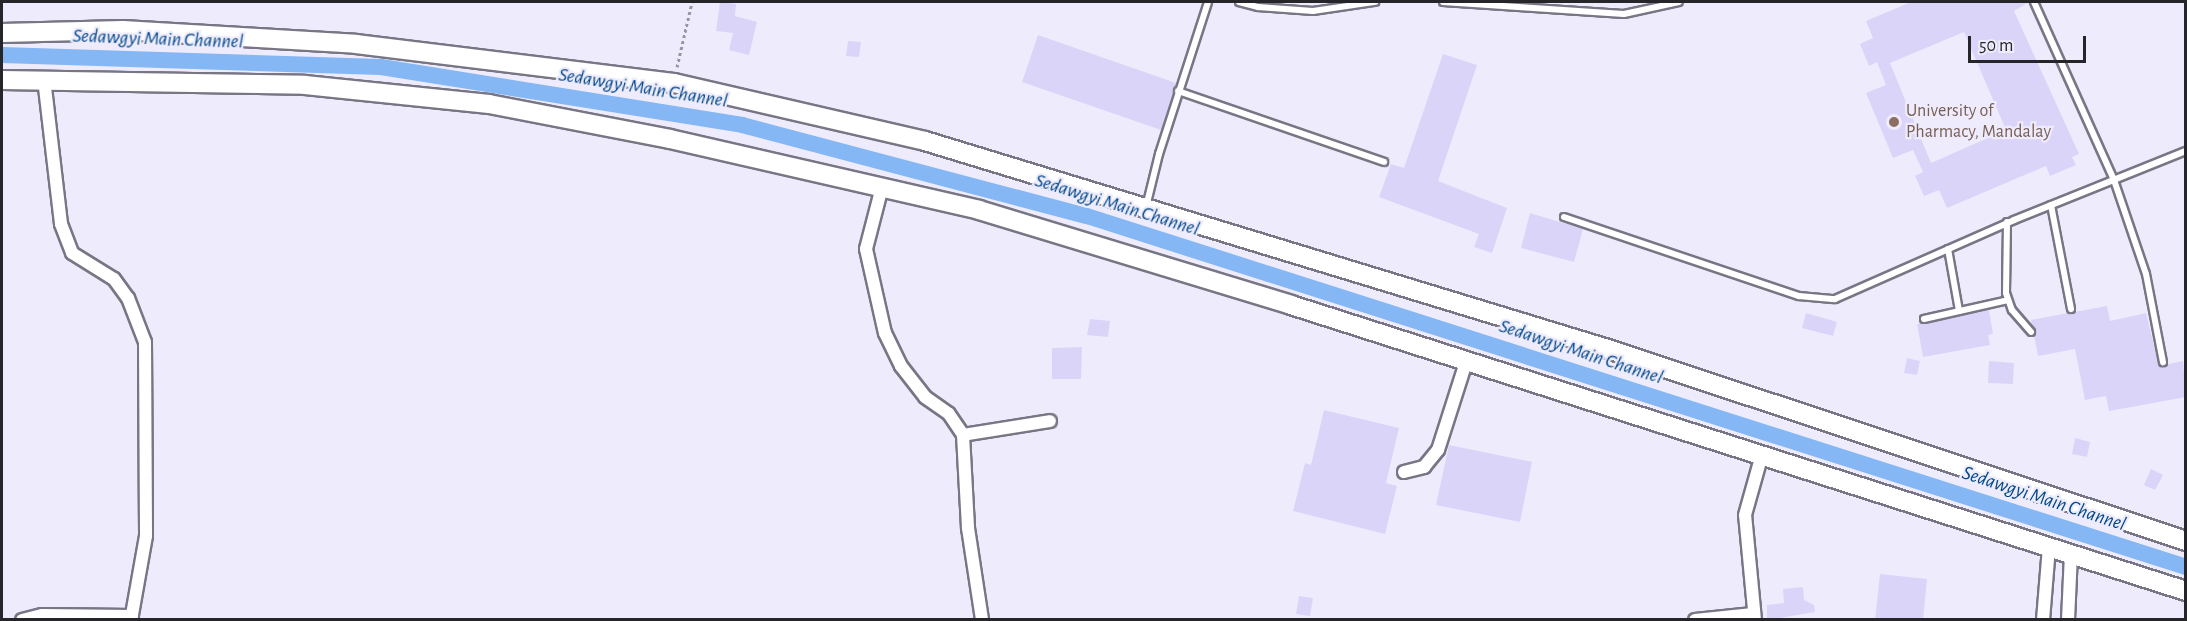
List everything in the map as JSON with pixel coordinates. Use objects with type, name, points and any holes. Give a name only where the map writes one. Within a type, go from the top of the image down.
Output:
[{"type":"street","points":[[2,33],[123,30],[356,45],[674,83],[925,141],[1611,350],[2186,541]]},
{"type":"street","points":[[22,620],[42,615],[132,618],[146,536],[145,342],[128,298],[114,279],[72,253],[61,224],[45,79]]},
{"type":"street","points":[[2,80],[305,85],[489,105],[670,139],[882,187],[990,213],[2186,591]]},
{"type":"street","points":[[882,187],[866,249],[885,333],[901,366],[925,397],[949,414],[963,435],[968,528],[982,620]]},
{"type":"street","points":[[1404,472],[1424,467],[1438,450],[1466,363]]},
{"type":"street","points":[[963,435],[1050,421]]},
{"type":"street","points":[[1695,620],[1754,617],[1745,515],[1761,458]]},
{"type":"street","points":[[2043,620],[2049,547]]},
{"type":"street","points":[[2068,620],[2071,554]]},
{"type":"lane","points":[[1146,209],[1178,91],[1208,2]]},
{"type":"lane","points":[[1239,2],[1258,8],[1313,11],[1375,2]]},
{"type":"lane","points":[[1443,2],[1624,14],[1679,2]]},
{"type":"lane","points":[[2034,2],[2114,180],[2146,274],[2163,362]]},
{"type":"lane","points":[[1178,91],[1384,162]]},
{"type":"lane","points":[[1564,217],[1704,266],[1819,299],[1835,299],[2007,222],[2186,152]]},
{"type":"lane","points":[[2051,205],[2072,309]]},
{"type":"lane","points":[[2007,222],[2008,300],[2031,332]]},
{"type":"lane","points":[[1948,249],[1959,311]]},
{"type":"lane","points":[[1924,319],[2008,300]]},
{"type":"path","points":[[674,83],[692,2]]},
{"type":"building","points":[[720,2],[736,4],[735,16],[757,22],[749,55],[729,50],[733,33],[716,31]]},
{"type":"building","points":[[1911,2],[2029,2],[2014,11],[2079,154],[2072,157],[2076,165],[2050,176],[2046,166],[1947,208],[1939,190],[1924,196],[1915,176],[1923,172],[1913,150],[1893,158],[1866,93],[1886,85],[1877,62],[1869,66],[1860,44],[1873,38],[1866,21]],"holes":[[[1964,32],[2006,130],[1931,163],[1890,63]]]},
{"type":"building","points":[[1038,35],[1176,83],[1161,130],[1022,82]]},
{"type":"building","points":[[848,41],[861,42],[859,57],[846,56]]},
{"type":"building","points":[[1443,54],[1477,65],[1438,181],[1507,208],[1492,253],[1474,247],[1479,234],[1379,197],[1391,164],[1404,168]]},
{"type":"building","points":[[1530,213],[1583,229],[1574,262],[1521,248]]},
{"type":"building","points":[[2107,306],[2110,321],[2146,313],[2159,366],[2183,361],[2186,397],[2109,411],[2106,396],[2085,400],[2075,349],[2038,356],[2031,320]]},
{"type":"building","points":[[1989,310],[1993,334],[1988,335],[1990,345],[1923,357],[1917,324]]},
{"type":"building","points":[[1806,313],[1837,322],[1833,336],[1802,328]]},
{"type":"building","points":[[1090,319],[1110,321],[1108,337],[1087,335]]},
{"type":"building","points":[[1082,347],[1081,379],[1052,379],[1052,348]]},
{"type":"building","points":[[1907,358],[1920,361],[1917,375],[1904,373]]},
{"type":"building","points":[[1989,361],[2014,363],[2013,384],[1988,383]]},
{"type":"building","points":[[1324,410],[1399,428],[1386,483],[1397,486],[1385,534],[1293,511],[1305,463],[1311,465]]},
{"type":"building","points":[[2075,438],[2090,442],[2087,457],[2072,454]]},
{"type":"building","points":[[1449,445],[1532,462],[1520,522],[1436,505]]},
{"type":"building","points":[[2151,469],[2163,475],[2155,490],[2144,485]]},
{"type":"building","points":[[1880,574],[1927,579],[1923,620],[1875,620]]},
{"type":"building","points":[[1803,587],[1804,600],[1814,605],[1815,612],[1767,620],[1767,605],[1784,603],[1783,589]]},
{"type":"building","points":[[1299,596],[1313,598],[1310,616],[1296,614]]},
{"type":"waterway","name":"Sedawgyi Main Channel","points":[[2,55],[381,67],[742,125],[1087,216],[2186,567]]},
{"type":"place","name":"University of Pharmacy, Mandalay","points":[[1894,122]]}]
